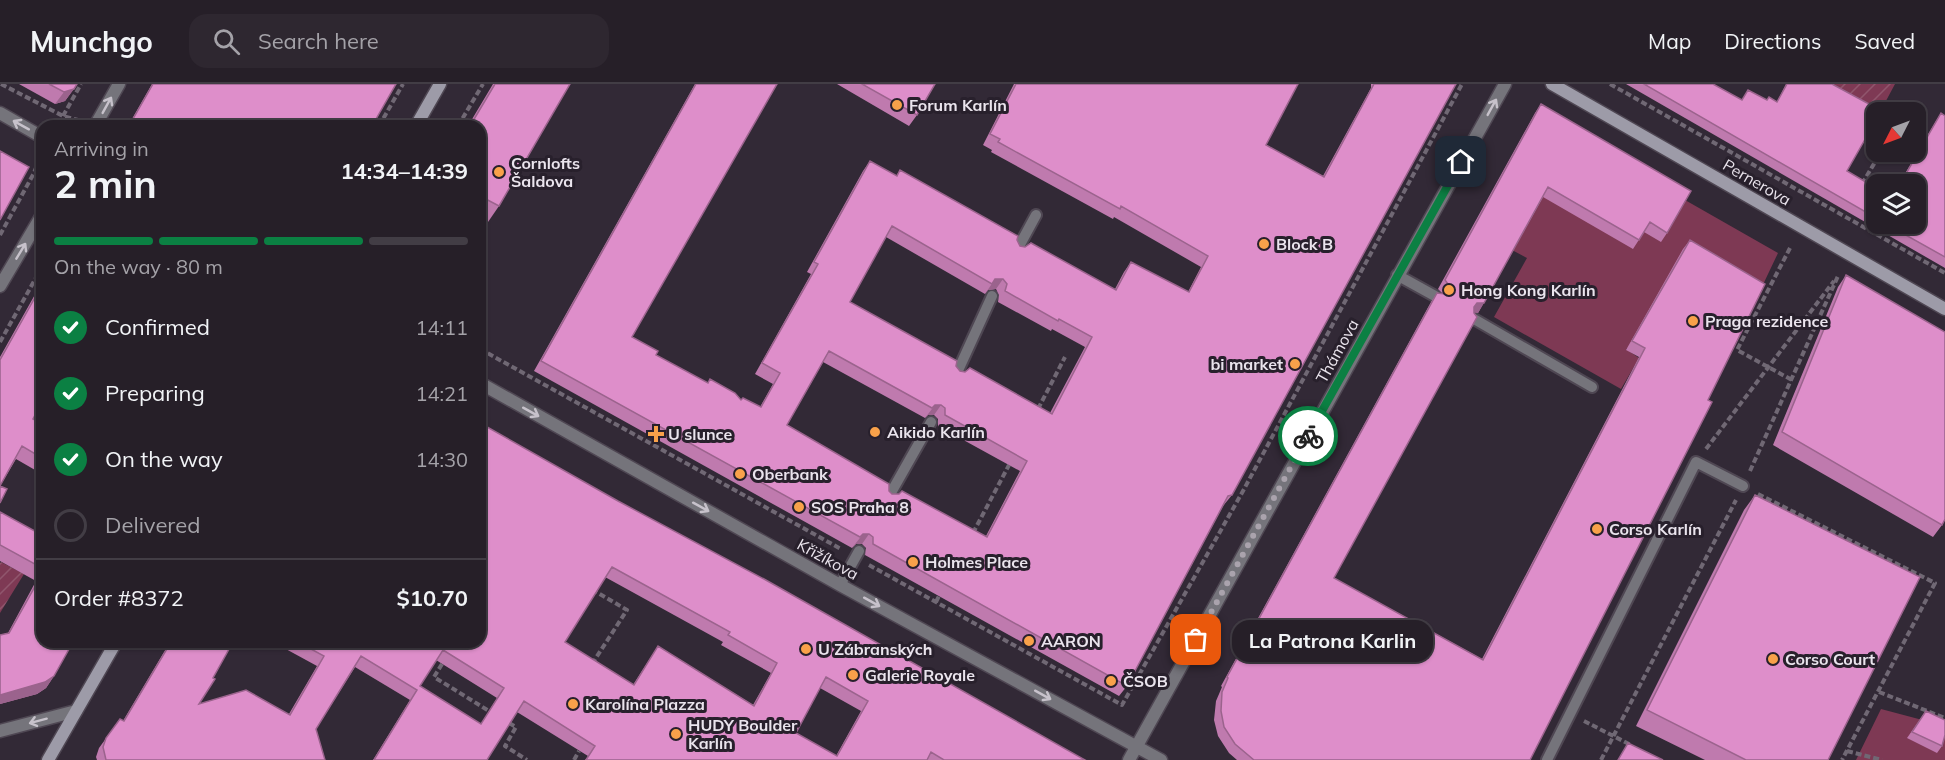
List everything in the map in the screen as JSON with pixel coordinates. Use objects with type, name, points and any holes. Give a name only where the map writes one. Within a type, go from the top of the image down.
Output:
[{"type":"street","points":[[98,120],[118,84]]},
{"type":"street","points":[[419,120],[440,84]]},
{"type":"street","name":"Thámova","points":[[1129,760],[1505,84]]},
{"type":"street","name":"Pernerova","points":[[1552,84],[1945,309]]},
{"type":"street","points":[[0,113],[36,134]]},
{"type":"street","points":[[0,286],[36,225]]},
{"type":"street","name":"Křižíkova","points":[[486,386],[840,585],[1161,760]]},
{"type":"street","points":[[48,760],[113,648]]},
{"type":"street","points":[[0,731],[76,711]]},
{"type":"lane","points":[[1017,250],[1036,214]]},
{"type":"lane","points":[[1397,275],[1435,296]]},
{"type":"lane","points":[[956,375],[992,296]]},
{"type":"lane","points":[[1474,319],[1592,387]]},
{"type":"lane","points":[[888,498],[931,422]]},
{"type":"lane","points":[[1547,760],[1696,462],[1743,486]]},
{"type":"lane","points":[[840,585],[857,554]]},
{"type":"path","points":[[1,84],[63,116],[81,84]]},
{"type":"path","points":[[383,120],[404,84]]},
{"type":"path","points":[[462,120],[483,84]]},
{"type":"path","points":[[486,351],[857,554],[936,602],[1122,705],[1243,491],[1462,84]]},
{"type":"path","points":[[1610,84],[1945,273]]},
{"type":"path","points":[[1861,184],[1875,162]]},
{"type":"path","points":[[26,168],[34,173]]},
{"type":"path","points":[[0,235],[36,168]]},
{"type":"path","points":[[1790,248],[1737,350],[1792,380]]},
{"type":"path","points":[[1601,760],[1743,486],[1838,276],[1696,462]]},
{"type":"path","points":[[0,342],[36,278]]},
{"type":"path","points":[[1034,418],[1065,357]]},
{"type":"path","points":[[968,541],[1009,465]]},
{"type":"path","points":[[1743,486],[1935,583],[1842,760]]},
{"type":"path","points":[[586,585],[627,610],[590,667],[598,672]]},
{"type":"path","points":[[936,602],[939,596]]},
{"type":"path","points":[[442,664],[434,677],[489,711]]},
{"type":"path","points":[[1878,692],[1945,718]]},
{"type":"path","points":[[1570,714],[1633,746]]},
{"type":"path","points":[[509,723],[516,727],[504,746],[527,760]]},
{"type":"path","points":[[574,760],[579,751]]},
{"type":"path","points":[[1847,751],[1882,760]]},
{"type":"shaded area","points":[[1831,84],[1895,84],[1885,102],[1866,102],[1866,106]]},
{"type":"shaded area","points":[[1552,179],[1643,231],[1685,200],[1778,253],[1759,293],[1626,349],[1639,358],[1621,389],[1494,317],[1527,258],[1512,250]]},
{"type":"shaded area","points":[[0,563],[24,574],[0,613]]},
{"type":"shaded area","points":[[1881,709],[1945,726],[1945,760],[1856,760]]},
{"type":"building","points":[[49,84],[77,84],[74,89],[64,92]]},
{"type":"building","points":[[153,84],[396,84],[375,120],[132,120]]},
{"type":"building","name":"Cornlofts Šaldova","points":[[495,84],[570,84],[499,206],[486,199],[486,120],[474,120]]},
{"type":"building","points":[[696,84],[777,84],[632,337],[658,351],[656,355],[708,383],[710,379],[735,393],[741,400],[743,398],[761,407],[780,373],[762,363],[818,264],[814,262],[870,161],[897,176],[900,170],[1018,236],[1020,246],[1025,247],[1031,243],[1116,290],[1131,262],[1189,292],[1208,256],[1121,206],[1120,209],[998,142],[1000,139],[990,134],[1016,84],[1298,84],[1266,145],[1324,177],[1374,84],[1456,84],[1232,495],[1228,496],[1127,686],[873,544],[873,537],[869,534],[863,534],[860,537],[541,361]],"holes":[[[892,226],[992,284],[995,279],[1003,279],[1007,284],[1005,291],[1092,337],[1052,414],[970,368],[965,372],[960,371],[956,366],[957,361],[850,302]],[[829,351],[932,408],[935,405],[941,405],[945,408],[945,415],[1027,461],[987,537],[902,491],[899,494],[892,494],[889,491],[889,484],[787,425]]]},
{"type":"building","points":[[862,84],[935,84],[917,115]]},
{"type":"building","points":[[1644,84],[1713,84],[1742,100],[1748,90],[1767,100],[1769,97],[1777,102],[1787,84],[1832,84],[1866,102],[1866,138],[1847,171],[1866,182],[1866,212]]},
{"type":"building","points":[[1541,104],[1691,191],[1667,233],[1650,222],[1639,240],[1548,187],[1484,303],[1477,303],[1474,307],[1477,317],[1334,578],[1483,660],[1645,348],[1632,341],[1690,240],[1765,284],[1708,400],[1712,402],[1530,760],[1254,760],[1235,744],[1224,727],[1221,711],[1222,692],[1227,677],[1437,293],[1445,294],[1448,290],[1445,280]]},
{"type":"building","points":[[1941,113],[1945,116],[1945,257],[1904,234],[1926,234],[1926,174],[1906,174],[1913,162],[1926,162],[1926,139]]},
{"type":"building","points":[[0,151],[29,167],[0,220]]},
{"type":"building","points":[[1846,275],[1945,332],[1945,519],[1942,525],[1782,432]]},
{"type":"building","points":[[36,296],[36,413],[33,419],[36,421],[36,454],[22,446],[0,486],[0,360]]},
{"type":"building","points":[[486,426],[618,501],[764,579],[1085,760],[944,760],[931,752],[927,760],[586,760],[595,746],[524,701],[487,760],[374,760],[417,690],[361,656],[316,729],[325,760],[106,760],[103,747],[106,738],[120,719],[124,721],[167,648],[230,648],[213,678],[215,679],[199,704],[246,690],[290,715],[324,656],[309,648],[486,648]],"holes":[[[612,567],[730,632],[728,635],[777,663],[754,706],[658,646],[634,685],[565,642]],[[443,650],[504,688],[481,724],[420,686]],[[826,677],[868,701],[837,756],[796,733]]]},
{"type":"building","points":[[0,486],[7,489],[0,503]]},
{"type":"building","name":"Corso Court","points":[[1755,495],[1920,577],[1828,760],[1746,760],[1647,710]]},
{"type":"building","points":[[0,512],[36,532],[36,565],[0,545]]},
{"type":"building","points":[[36,585],[36,648],[70,648],[54,676],[45,682],[0,695],[0,635],[9,633]]},
{"type":"building","points":[[1926,711],[1945,720],[1942,746],[1912,732]]},
{"type":"building","points":[[1628,743],[1663,760],[1618,760]]},
{"type":"way so far","points":[[1196,640],[1308,436]]},
{"type":"place","name":"Forum Karlín","points":[[897,105]]},
{"type":"place","name":"Cornlofts Šaldova","points":[[499,172]]},
{"type":"place","name":"Block B","points":[[1264,244]]},
{"type":"place","name":"Hong Kong Karlín","points":[[1449,290]]},
{"type":"place","name":"Praga rezidence","points":[[1693,321]]},
{"type":"place","name":"bi market","points":[[1295,364]]},
{"type":"place","name":"Aikido Karlín","points":[[875,432]]},
{"type":"place","name":"U slunce","points":[[656,434]]},
{"type":"place","name":"Oberbank","points":[[740,474]]},
{"type":"place","name":"SOS Praha 8","points":[[799,507]]},
{"type":"place","name":"Corso Karlín","points":[[1597,529]]},
{"type":"place","name":"Holmes Place","points":[[913,562]]},
{"type":"place","name":"La Patrona Karlin","points":[[1196,640]]},
{"type":"place","name":"AARON","points":[[1029,641]]},
{"type":"place","name":"U Zábranských","points":[[806,649]]},
{"type":"place","name":"Corso Court","points":[[1773,659]]},
{"type":"place","name":"Galerie Royale","points":[[853,675]]},
{"type":"place","name":"ČSOB","points":[[1111,681]]},
{"type":"place","name":"Karolína Plazza","points":[[573,704]]},
{"type":"place","name":"HUDY Boulder Karlín","points":[[676,734]]},
{"type":"route","points":[[1308,436],[1461,162]]}]
